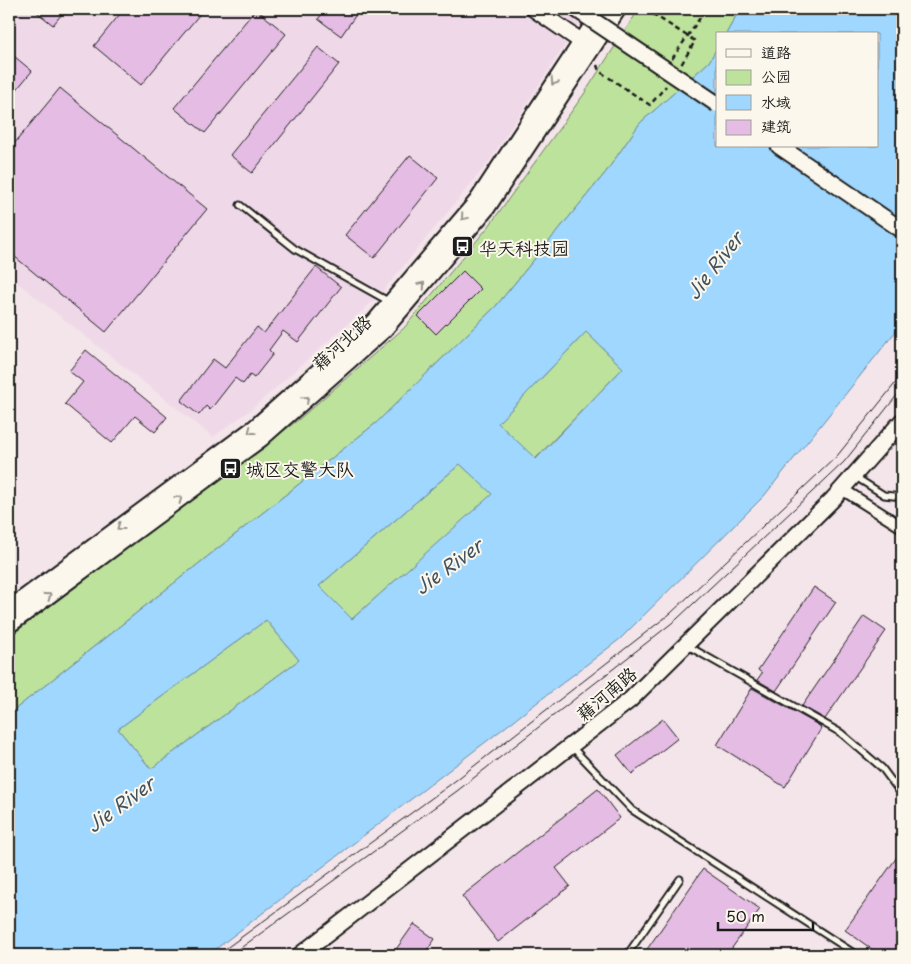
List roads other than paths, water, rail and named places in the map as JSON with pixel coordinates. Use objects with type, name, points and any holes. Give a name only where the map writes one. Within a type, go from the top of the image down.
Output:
[{"type":"main road","points":[[534,9],[586,45]]},
{"type":"main road","points":[[576,9],[671,70],[716,103]]},
{"type":"main road","name":"藉河北路","points":[[9,609],[254,428],[375,321],[477,201],[612,10]]},
{"type":"main road","name":"藉河北路","points":[[9,625],[262,438],[384,330],[487,208],[586,45]]},
{"type":"main road","points":[[782,148],[902,230]]},
{"type":"main road","name":"藉河南路","points":[[300,955],[630,700],[842,489],[902,421]]},
{"type":"street","points":[[842,489],[902,527]]},
{"type":"lane","points":[[240,205],[295,249],[390,303]]},
{"type":"lane","points":[[854,476],[884,495],[902,497]]},
{"type":"lane","points":[[686,645],[841,734],[882,768],[902,795]]},
{"type":"lane","points":[[571,746],[632,810],[857,955]]},
{"type":"lane","points":[[627,955],[680,879]]},
{"type":"water","name":"Jie River","points":[[740,9],[902,9],[902,319],[896,331],[764,496],[620,639],[208,955],[9,955],[9,714],[376,423],[496,306],[606,172],[640,123],[709,62],[716,50],[716,148],[878,148],[878,32],[727,32]],"holes":[[[586,332],[623,368],[536,459],[498,423]],[[460,464],[492,494],[352,619],[319,586]],[[266,620],[299,660],[151,769],[118,729]]]},
{"type":"tram line","points":[[217,955],[451,784],[671,613],[837,456],[902,375]]},
{"type":"tram line","points":[[231,955],[457,791],[677,619],[844,462],[902,389]]},
{"type":"place","name":"华天科技园","points":[[463,247]]},
{"type":"place","name":"城区交警大队","points":[[230,468]]}]
